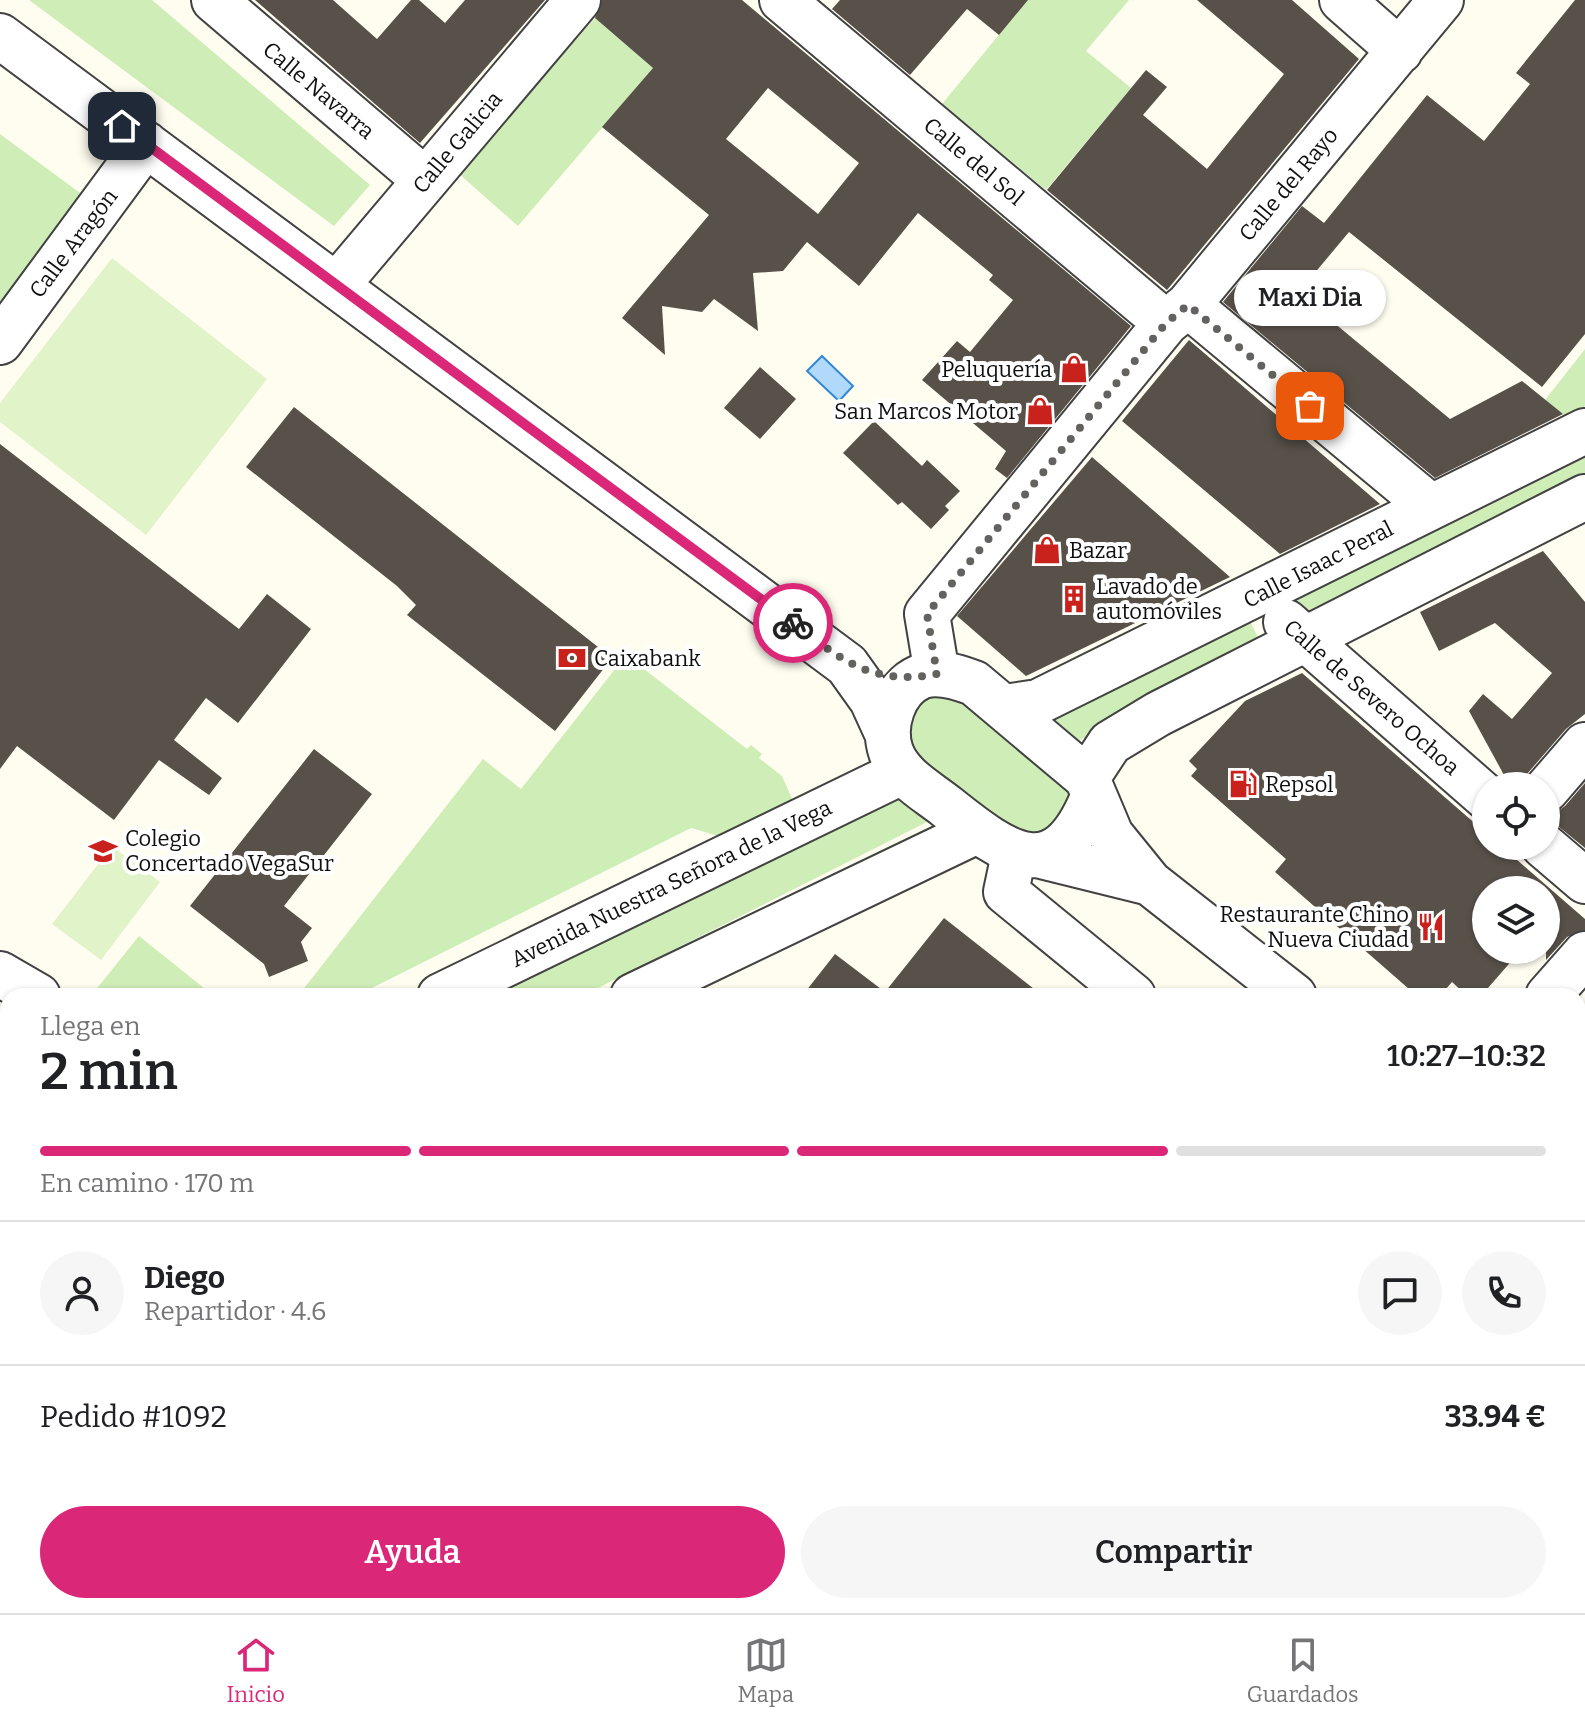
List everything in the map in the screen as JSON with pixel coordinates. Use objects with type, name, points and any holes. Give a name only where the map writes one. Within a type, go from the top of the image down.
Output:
[{"type":"street","name":"Calle Galicia","points":[[337,285],[578,0]]},
{"type":"street","name":"Calle del Sol","points":[[782,0],[1177,314],[1431,507]]},
{"type":"street","points":[[1342,0],[1400,51]]},
{"type":"street","name":"Calle del Rayo","points":[[928,676],[927,614],[1441,0]]},
{"type":"street","name":"Calle Navarra","points":[[235,7],[425,180]]},
{"type":"street","points":[[0,36],[847,665],[872,700],[895,753],[977,831],[1028,855],[1150,883]]},
{"type":"street","name":"Calle Aragón","points":[[0,342],[146,144]]},
{"type":"street","name":"Calle Isaac Peral","points":[[1005,707],[1038,702],[1260,595],[1585,431]]},
{"type":"street","points":[[1123,988],[1006,892],[1028,855],[1065,845],[1081,826],[1090,787],[1110,743],[1585,497]]},
{"type":"street","name":"Calle de Severo Ochoa","points":[[1260,595],[1303,641],[1472,785]]},
{"type":"street","points":[[847,665],[890,676],[928,676],[974,683],[1005,707],[1090,787],[1111,835],[1150,883],[1281,988]]},
{"type":"street","points":[[895,753],[890,712],[902,692],[928,676]]},
{"type":"street","points":[[1560,774],[1585,745]]},
{"type":"street","name":"Avenida Nuestra Señora de la Vega","points":[[455,988],[895,753]]},
{"type":"street","points":[[650,988],[977,831]]},
{"type":"street","points":[[1560,860],[1585,881]]},
{"type":"street","points":[[1555,988],[1585,954]]},
{"type":"street","points":[[0,974],[24,988]]},
{"type":"green space","points":[[29,0],[152,0],[370,185],[334,226]]},
{"type":"green space","points":[[1022,0],[1129,0],[1086,51],[1131,88],[1046,190],[942,104],[1025,3]]},
{"type":"green space","points":[[595,18],[653,68],[518,226],[458,173]]},
{"type":"green space","points":[[0,134],[91,201],[0,319]]},
{"type":"green space","points":[[112,258],[267,379],[146,535],[0,422],[0,403]]},
{"type":"green space","points":[[1585,349],[1585,406],[1566,417],[1545,400]]},
{"type":"green space","points":[[1585,440],[1585,488],[1322,623],[1294,606],[1296,592]]},
{"type":"green space","points":[[1249,620],[1259,639],[1252,654],[1076,742],[1072,743],[1044,712]]},
{"type":"green space","points":[[626,655],[747,749],[751,745],[762,754],[759,758],[782,776],[793,801],[721,837],[691,828],[372,988],[304,988],[483,759],[521,789]]},
{"type":"green space","points":[[951,693],[1061,776],[1070,800],[1049,833],[1016,835],[907,750],[905,715],[919,698]]},
{"type":"green space","points":[[889,787],[927,822],[598,988],[489,988]]},
{"type":"green space","points":[[112,846],[160,882],[101,960],[52,924]]},
{"type":"green space","points":[[139,936],[204,988],[97,988]]},
{"type":"water","points":[[822,356],[853,386],[839,401],[807,371]]},
{"type":"building","points":[[255,0],[333,0],[377,39],[411,0],[419,0],[445,23],[465,0],[545,0],[420,143]]},
{"type":"building","points":[[602,0],[742,0],[1131,326],[1007,478],[995,469],[1006,451],[922,380],[957,341],[970,352],[1013,300],[989,280],[993,275],[918,213],[859,286],[807,242],[783,271],[753,273],[758,331],[714,299],[702,312],[662,306],[665,355],[622,318],[709,215],[602,127],[653,68],[595,18]],"holes":[[[768,88],[859,163],[818,214],[726,139]]]},
{"type":"building","points":[[840,0],[1028,0],[999,35],[967,9],[910,75],[832,9]]},
{"type":"building","points":[[1197,0],[1292,0],[1359,59],[1167,290],[1047,190],[1146,70],[1167,87],[1143,115],[1207,169],[1284,74]]},
{"type":"building","points":[[1575,0],[1585,0],[1585,334],[1542,387],[1349,232],[1298,293],[1450,419],[1522,381],[1563,414],[1435,478],[1223,302],[1302,206],[1324,223],[1427,95],[1484,141],[1530,84],[1516,73]]},
{"type":"building","points":[[1189,340],[1380,504],[1280,554],[1122,421]]},
{"type":"building","points":[[760,367],[796,399],[760,439],[724,408]]},
{"type":"building","points":[[294,407],[612,658],[555,731],[407,615],[416,605],[397,586],[246,467]]},
{"type":"building","points":[[874,421],[922,466],[927,460],[960,491],[945,506],[949,510],[931,529],[902,502],[898,505],[843,453]]},
{"type":"building","points":[[0,444],[239,629],[267,594],[311,629],[238,723],[206,698],[174,740],[222,778],[209,795],[159,760],[114,820],[17,746],[0,769]]},
{"type":"building","points":[[1092,457],[1230,577],[1026,676],[957,616]]},
{"type":"building","points":[[1543,551],[1585,602],[1585,714],[1566,729],[1529,772],[1502,772],[1469,711],[1483,694],[1512,719],[1552,673],[1495,623],[1439,651],[1420,612]]},
{"type":"building","points":[[1302,673],[1472,821],[1472,860],[1517,860],[1536,876],[1472,876],[1472,964],[1509,964],[1488,988],[1458,988],[1452,982],[1447,988],[1408,988],[1275,872],[1286,859],[1191,776],[1197,769],[1189,761],[1245,701]]},
{"type":"building","points":[[314,749],[372,794],[284,906],[312,928],[301,942],[308,961],[269,977],[264,964],[190,906]]},
{"type":"building","points":[[1585,783],[1585,848],[1560,828],[1560,810]]},
{"type":"building","points":[[1560,897],[1585,919],[1585,930],[1567,937],[1560,945]]},
{"type":"building","points":[[944,918],[1033,988],[888,988]]},
{"type":"building","points":[[835,954],[880,988],[808,988]]},
{"type":"way so far","points":[[793,623],[847,665],[890,676],[937,674],[927,614],[1166,323],[1188,305],[1310,406]]},
{"type":"place","name":"Peluquería","points":[[1074,369]]},
{"type":"place","name":"Maxi Dia","points":[[1310,406]]},
{"type":"place","name":"San Marcos Motor","points":[[1040,411]]},
{"type":"place","name":"Bazar","points":[[1047,550]]},
{"type":"place","name":"Lavado de automóviles","points":[[1074,599]]},
{"type":"place","name":"Caixabank","points":[[572,658]]},
{"type":"place","name":"Repsol","points":[[1243,784]]},
{"type":"place","name":"Colegio Concertado VegaSur","points":[[103,851]]},
{"type":"place","name":"Restaurante Chino Nueva Ciudad","points":[[1431,927]]},
{"type":"route","points":[[122,126],[793,623]]}]
